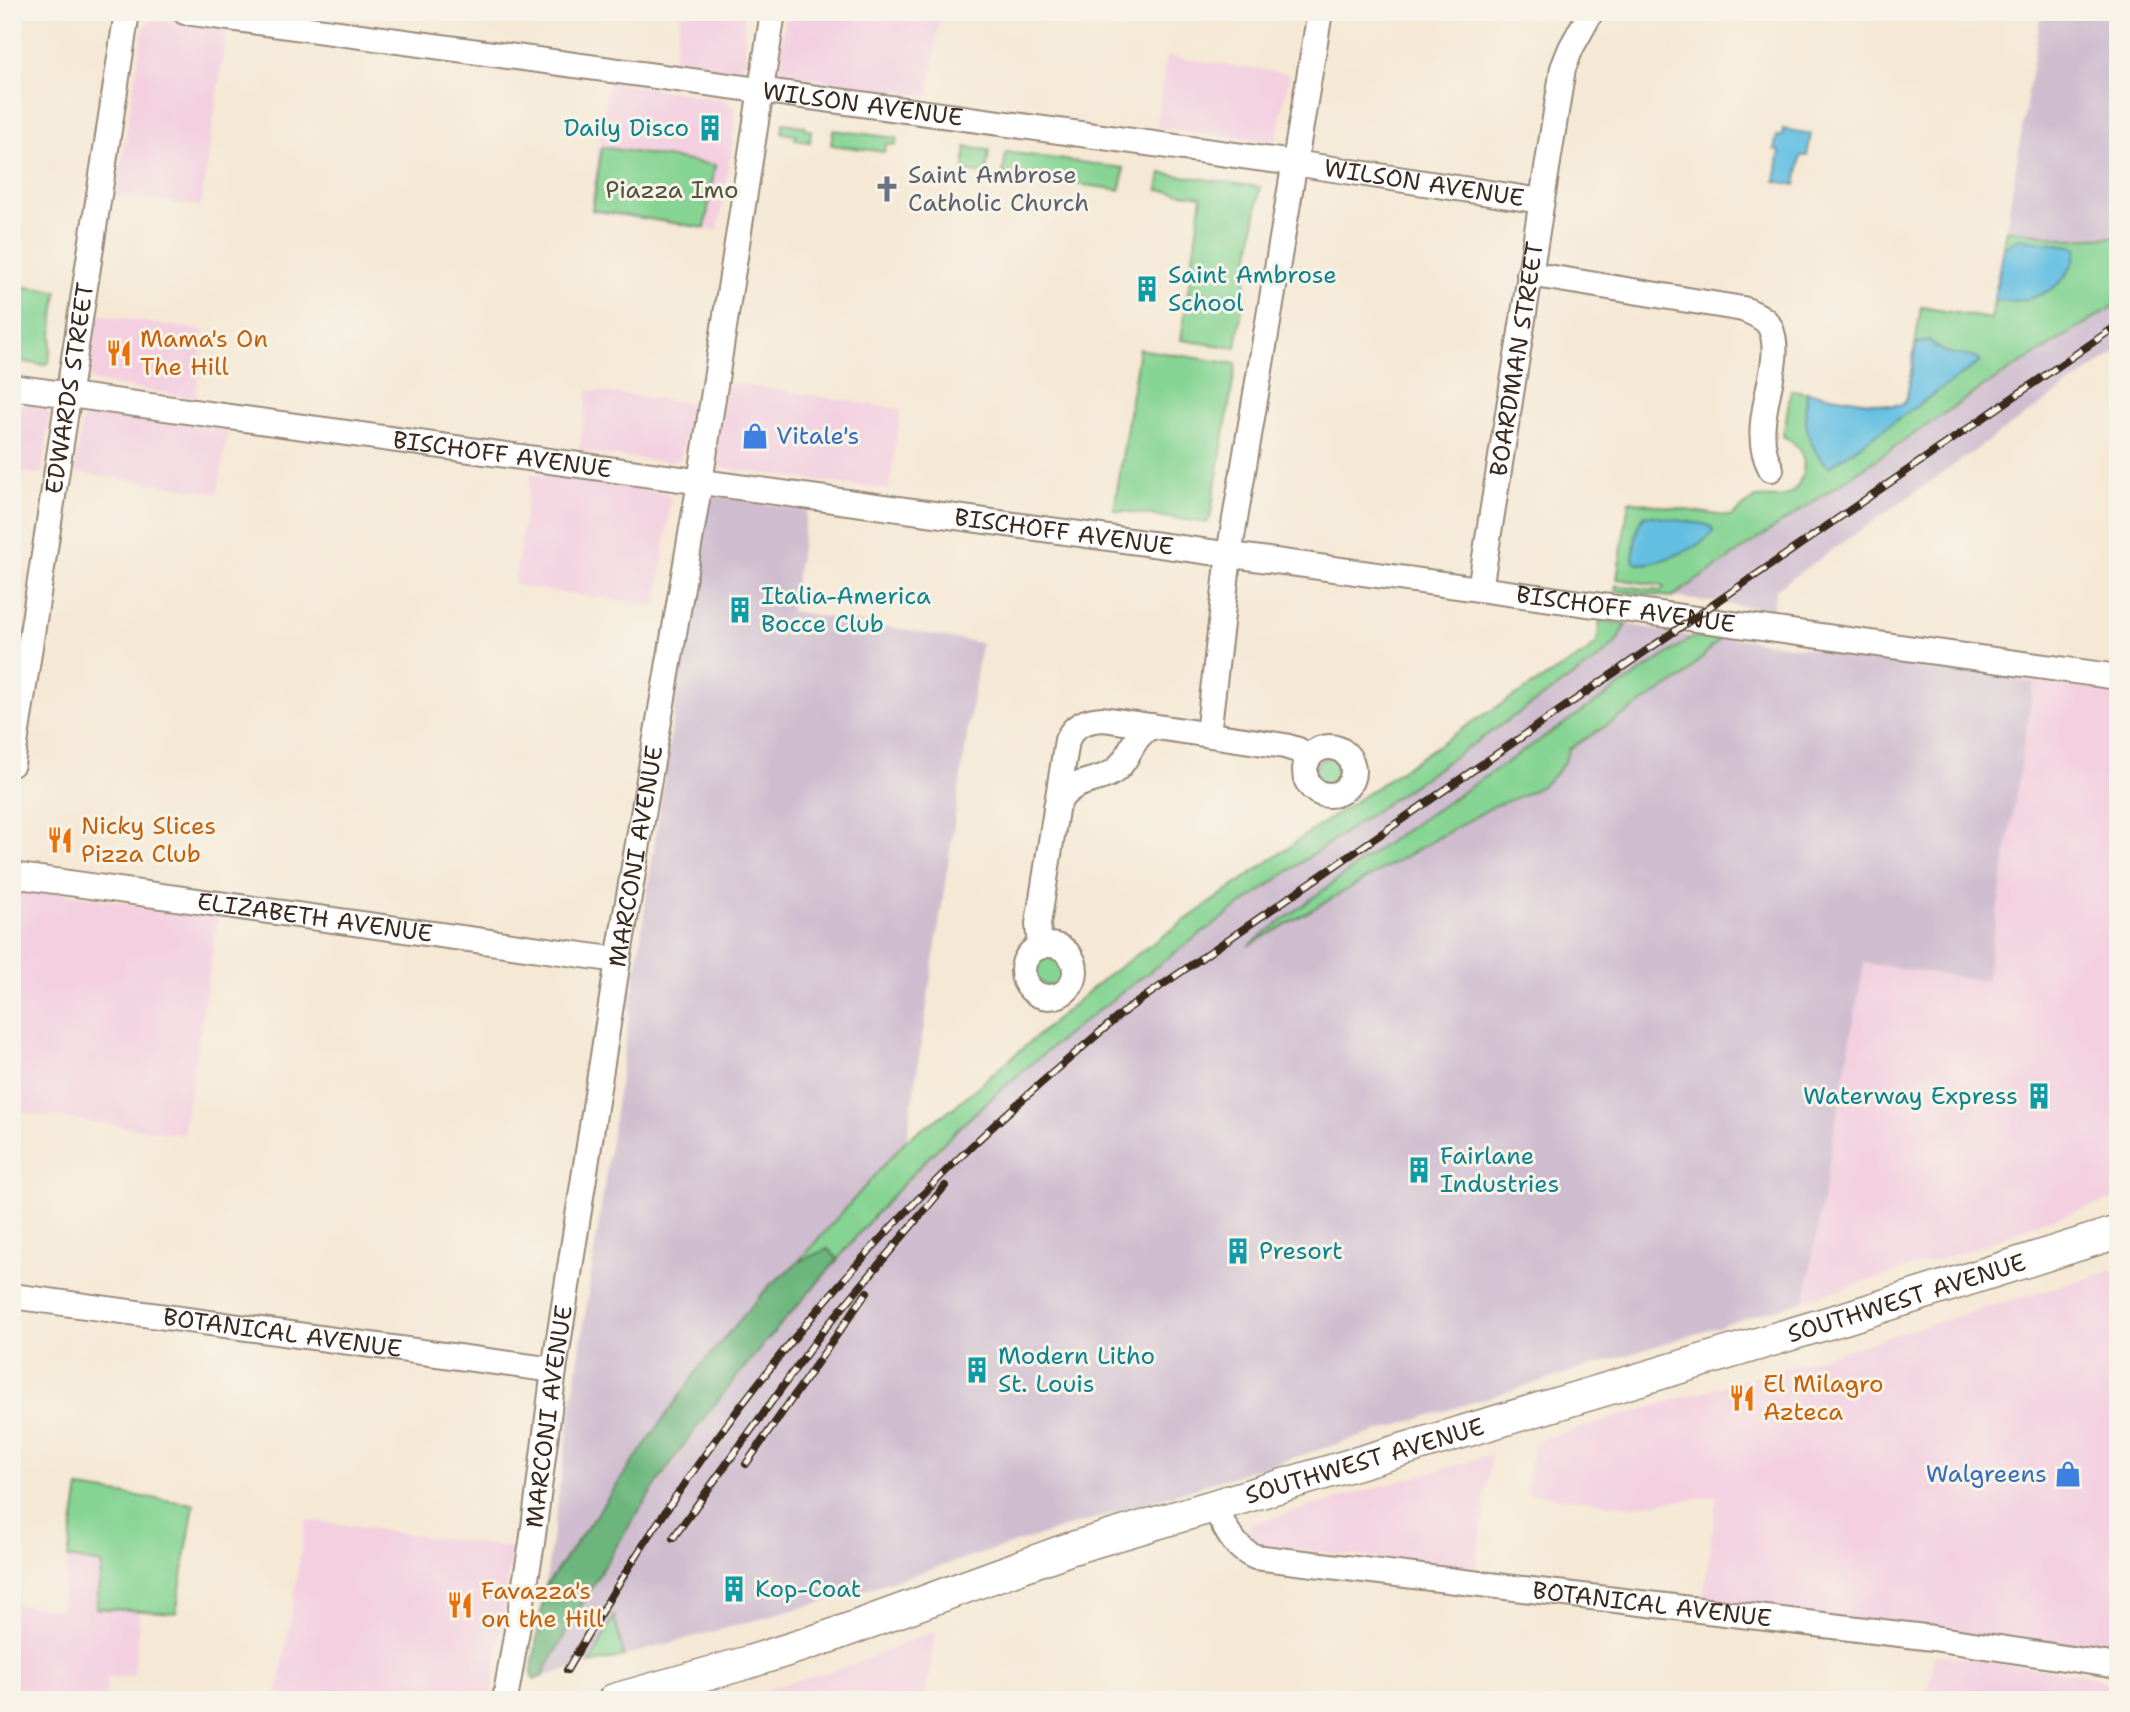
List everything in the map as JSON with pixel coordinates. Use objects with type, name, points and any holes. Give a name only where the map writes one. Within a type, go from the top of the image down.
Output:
[{"type":"street","name":"EDWARDS STREET","points":[[12,764],[127,12]]},
{"type":"street","name":"WILSON AVENUE","points":[[185,12],[1294,163],[1541,201]]},
{"type":"street","name":"MARCONI AVENUE","points":[[506,1695],[532,1543],[554,1370],[618,960],[700,482],[773,12]]},
{"type":"street","points":[[1208,734],[1229,555],[1320,12]]},
{"type":"street","name":"BOARDMAN STREET","points":[[1480,589],[1563,68],[1591,12]]},
{"type":"street","points":[[1529,274],[1743,309],[1765,320],[1772,335],[1773,357],[1761,433],[1765,459],[1771,469]]},
{"type":"street","name":"BISCHOFF AVENUE","points":[[12,387],[2118,677]]},
{"type":"street","points":[[1040,947],[1038,924],[1070,731],[1082,723],[1103,719],[1285,746],[1298,750],[1308,758]]},
{"type":"street","points":[[1056,807],[1076,785],[1115,771],[1135,739],[1152,726]]},
{"type":"street","name":"ELIZABETH AVENUE","points":[[12,876],[618,960]]},
{"type":"street","name":"SOUTHWEST AVENUE","points":[[614,1700],[803,1645],[1046,1557],[1845,1318],[2118,1232]]},
{"type":"street","name":"BOTANICAL AVENUE","points":[[12,1296],[554,1370]]},
{"type":"street","name":"BOTANICAL AVENUE","points":[[1214,1506],[1229,1536],[1242,1551],[1255,1556],[1933,1638],[2118,1666]]},
{"type":"shaded area","points":[[681,12],[743,12],[746,58],[743,66],[734,70],[673,63]]},
{"type":"shaded area","points":[[787,12],[941,12],[928,96],[791,76],[781,71],[779,61]]},
{"type":"shaded area","points":[[2041,12],[2118,12],[2118,237],[2068,239],[2006,229]]},
{"type":"shaded area","points":[[158,20],[227,28],[201,206],[116,195],[143,30],[148,22]]},
{"type":"shaded area","points":[[1166,56],[1290,74],[1276,139],[1267,141],[1156,127]]},
{"type":"shaded area","points":[[608,81],[725,100],[734,108],[736,119],[718,231],[590,212]]},
{"type":"shaded area","points":[[2118,303],[2118,351],[1776,589],[1773,610],[1672,597],[1982,388]]},
{"type":"shaded area","points":[[98,315],[204,331],[196,398],[92,381],[89,374]]},
{"type":"shaded area","points":[[726,382],[901,409],[889,490],[717,465],[715,459]]},
{"type":"shaded area","points":[[588,390],[691,403],[680,460],[669,462],[579,452]]},
{"type":"shaded area","points":[[12,403],[43,407],[50,413],[42,474],[12,471]]},
{"type":"shaded area","points":[[99,410],[228,430],[218,493],[74,472],[82,421],[88,412]]},
{"type":"shaded area","points":[[531,474],[664,493],[671,498],[657,607],[514,585]]},
{"type":"shaded area","points":[[721,496],[807,511],[791,611],[981,643],[907,1139],[798,1262],[769,1286],[702,1364],[545,1587],[704,509],[710,501]]},
{"type":"shaded area","points":[[1627,624],[1693,637],[1391,840],[1256,941],[1391,862],[1688,675],[1722,636],[2034,682],[1986,981],[1864,963],[1805,1300],[847,1595],[624,1656],[614,1617],[590,1664],[542,1677],[640,1510],[726,1390],[874,1212],[953,1132],[1044,1052],[1168,957],[1374,810],[1596,661],[1615,644]]},
{"type":"shaded area","points":[[2034,682],[2118,692],[2118,1198],[2034,1224],[1982,1246],[1805,1300],[1864,963],[1986,981]]},
{"type":"shaded area","points":[[28,888],[218,917],[183,1135],[12,1111],[12,892]]},
{"type":"shaded area","points":[[2118,1269],[2118,1648],[2096,1650],[2043,1644],[1703,1601],[1717,1496],[1627,1506],[1526,1493],[1533,1442]]},
{"type":"shaded area","points":[[1491,1455],[1476,1571],[1257,1544],[1251,1540],[1251,1524]]},
{"type":"shaded area","points":[[306,1520],[512,1548],[492,1695],[488,1700],[277,1700]]},
{"type":"shaded area","points":[[68,1558],[102,1564],[96,1608],[140,1611],[134,1676],[107,1678],[106,1700],[12,1700],[12,1603],[61,1610]]},
{"type":"shaded area","points":[[936,1630],[926,1695],[952,1700],[730,1700],[849,1666]]},
{"type":"shaded area","points":[[1935,1654],[2093,1676],[2112,1687],[2114,1700],[1927,1700]]},
{"type":"green space","points":[[783,123],[805,126],[805,130],[811,130],[810,142],[795,140],[796,135],[782,133]]},
{"type":"green space","points":[[833,130],[897,138],[896,145],[886,144],[884,152],[831,145]]},
{"type":"green space","name":"Piazza Imo","points":[[602,147],[715,165],[705,228],[592,210]]},
{"type":"green space","points":[[966,147],[989,150],[986,174],[964,171]]},
{"type":"green space","points":[[1006,152],[1124,168],[1120,190],[1003,174]]},
{"type":"green space","points":[[1161,173],[1260,187],[1236,348],[1181,340],[1202,196],[1158,190]]},
{"type":"green space","points":[[2006,229],[2068,239],[2118,237],[2118,303],[1982,388],[1672,597],[1615,591],[1616,585],[1662,591],[1664,586],[1617,579],[1629,501],[1731,517],[1754,499],[1781,497],[1793,491],[1804,465],[1799,449],[1783,436],[1791,390],[1892,406],[1903,404],[1907,398],[1921,307],[1991,319]]},
{"type":"green space","points":[[12,285],[57,291],[49,362],[44,365],[12,360]]},
{"type":"green space","points":[[1139,349],[1236,364],[1207,523],[1114,510]]},
{"type":"green space","points":[[1600,621],[1627,624],[1615,644],[1596,661],[1279,878],[1074,1029],[974,1114],[926,1160],[838,1259],[828,1249],[798,1262],[907,1139],[953,1108],[1108,975],[1313,830],[1474,721],[1587,652],[1597,643]]},
{"type":"green space","points":[[1722,636],[1684,677],[1569,749],[1558,771],[1541,786],[1496,805],[1248,946],[1391,840],[1693,637]]},
{"type":"green space","points":[[1329,758],[1339,762],[1343,772],[1339,782],[1329,786],[1319,782],[1315,772],[1319,762]]},
{"type":"green space","points":[[1050,958],[1060,962],[1064,972],[1060,982],[1050,986],[1040,982],[1036,972],[1040,962]]},
{"type":"green space","points":[[828,1249],[838,1259],[740,1372],[701,1422],[651,1492],[605,1565],[542,1677],[534,1679],[531,1675],[545,1587],[702,1364],[769,1286],[798,1262]]},
{"type":"green space","points":[[79,1488],[194,1504],[176,1613],[96,1608],[102,1564],[68,1558]]},
{"type":"green space","points":[[614,1616],[624,1656],[590,1664]]},
{"type":"water","points":[[1783,129],[1811,134],[1807,156],[1801,156],[1796,185],[1775,181],[1780,151],[1774,150],[1777,136],[1782,136]]},
{"type":"water","points":[[2018,238],[2077,247],[2074,262],[2067,274],[2048,291],[2022,300],[1994,300],[2003,249]]},
{"type":"water","points":[[1929,340],[1944,351],[1971,357],[1980,362],[1829,467],[1815,451],[1808,433],[1807,392],[1892,406],[1903,404],[1907,398],[1916,344]]},
{"type":"water","points":[[1646,515],[1708,525],[1713,532],[1708,538],[1679,554],[1656,562],[1638,564],[1633,560],[1636,535],[1642,518]]},
{"type":"railway","points":[[567,1670],[649,1536],[693,1472],[787,1347],[889,1229],[988,1131],[1056,1070],[1126,1010],[2118,325]]},
{"type":"railway","points":[[673,1538],[822,1332],[945,1186]]},
{"type":"railway","points":[[746,1464],[867,1292]]},
{"type":"place","name":"Daily Disco","points":[[710,128]]},
{"type":"place","name":"Saint Ambrose Catholic Church","points":[[887,189]]},
{"type":"place","name":"Saint Ambrose School","points":[[1147,289]]},
{"type":"place","name":"Mama's On The Hill","points":[[119,353]]},
{"type":"place","name":"Vitale's","points":[[755,436]]},
{"type":"place","name":"Italia-America Bocce Club","points":[[740,610]]},
{"type":"place","name":"Nicky Slices Pizza Club","points":[[60,840]]},
{"type":"place","name":"Waterway Express","points":[[2039,1096]]},
{"type":"place","name":"Fairlane Industries","points":[[1419,1170]]},
{"type":"place","name":"Presort","points":[[1238,1251]]},
{"type":"place","name":"Modern Litho St. Louis","points":[[977,1370]]},
{"type":"place","name":"El Milagro Azteca","points":[[1742,1398]]},
{"type":"place","name":"Walgreens","points":[[2068,1474]]},
{"type":"place","name":"Kop-Coat","points":[[734,1589]]},
{"type":"place","name":"Favazza's on the Hill","points":[[460,1605]]}]
